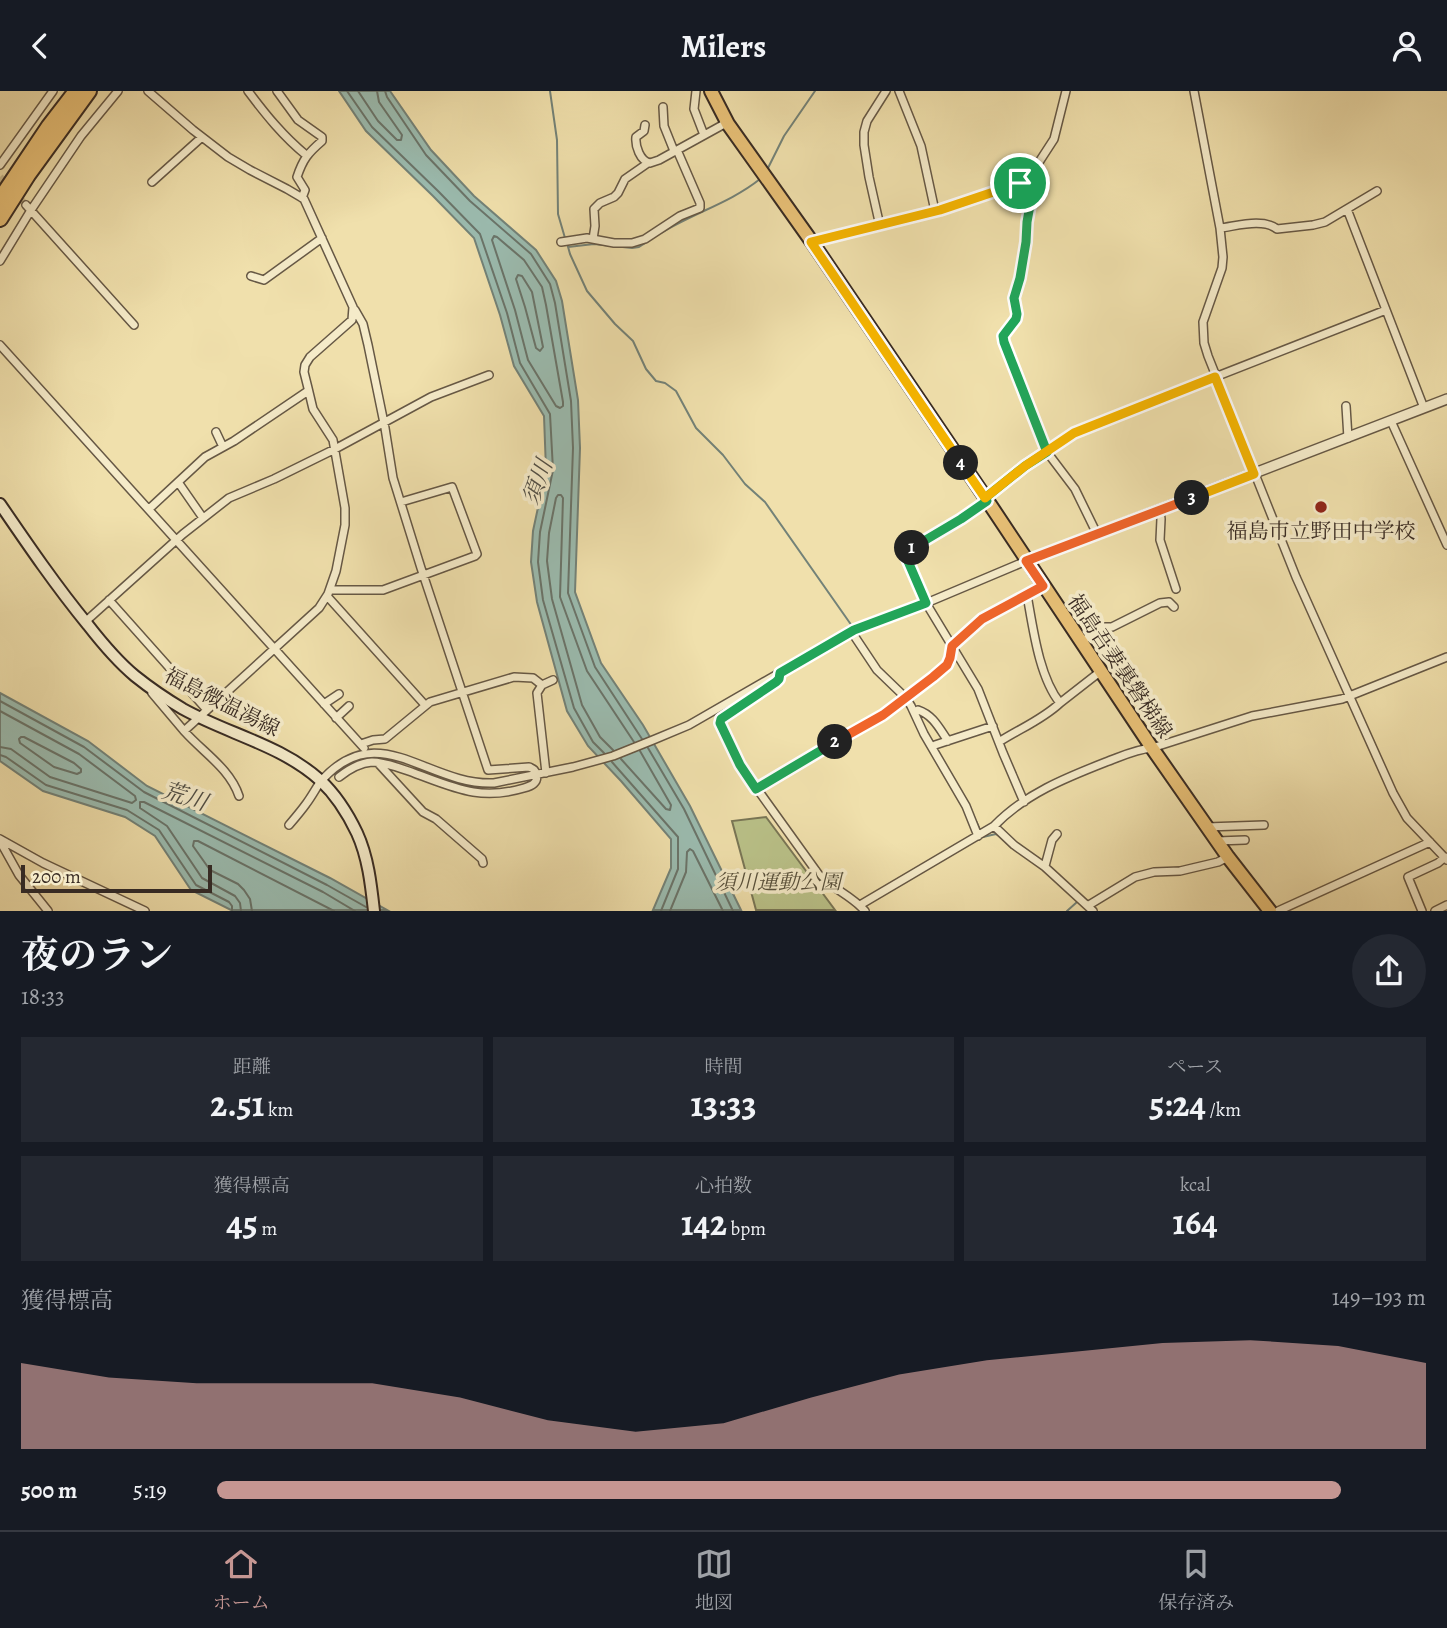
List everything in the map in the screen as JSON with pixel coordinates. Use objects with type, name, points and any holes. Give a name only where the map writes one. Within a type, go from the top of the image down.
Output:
[{"type":"highway","points":[[0,199],[76,91]]},
{"type":"highway","points":[[0,219],[27,175],[89,91]]},
{"type":"main road","name":"福島吾妻裏磐梯線","points":[[711,91],[728,122],[986,499],[1152,748],[1227,857],[1270,911]]},
{"type":"main road","name":"福島微温湯線","points":[[0,504],[40,562],[106,648],[145,684],[184,710],[203,713],[279,753],[307,769],[321,781],[341,806],[357,833],[369,872],[374,911]]},
{"type":"street","points":[[0,165],[53,91]]},
{"type":"street","points":[[0,261],[29,208],[118,91]]},
{"type":"street","points":[[148,91],[228,157],[303,198],[308,205],[363,324],[393,478],[489,773],[529,767],[537,775],[535,783],[529,787],[464,791],[375,760],[351,767],[339,778]]},
{"type":"street","points":[[248,91],[281,133],[306,155]]},
{"type":"street","points":[[277,91],[298,120],[322,137],[322,141],[306,155],[297,177],[305,190],[303,198]]},
{"type":"street","points":[[696,91],[694,109],[704,135]]},
{"type":"street","points":[[880,226],[869,177],[864,132],[867,121],[886,91]]},
{"type":"street","points":[[899,91],[921,146],[935,211]]},
{"type":"street","points":[[811,242],[935,211],[1020,183],[1030,176],[1055,139],[1066,91]]},
{"type":"street","points":[[1194,91],[1223,257],[1222,268],[1206,313],[1204,343],[1215,377],[1296,577],[1402,810],[1446,858],[1408,877],[1422,911]]},
{"type":"street","points":[[561,242],[593,239],[625,244],[640,241],[680,216],[700,208],[664,126],[663,107]]},
{"type":"street","points":[[593,239],[593,209],[614,197],[625,179],[648,163],[728,122]]},
{"type":"street","points":[[645,125],[635,143],[643,160],[648,163]]},
{"type":"street","points":[[152,183],[202,137]]},
{"type":"street","points":[[1030,176],[1032,194],[1026,242],[1014,298],[1017,314],[1003,336],[1004,342],[1047,452],[1075,489],[1097,534]]},
{"type":"street","points":[[1220,229],[1258,224],[1271,225],[1277,229],[1313,225],[1330,219],[1377,191]]},
{"type":"street","points":[[29,208],[134,325]]},
{"type":"street","points":[[1347,209],[1424,408]]},
{"type":"street","points":[[251,276],[264,280],[322,238]]},
{"type":"street","points":[[184,731],[319,608],[329,593],[345,525],[345,508],[333,440],[313,409],[304,372],[310,357],[352,320],[353,307]]},
{"type":"street","points":[[1024,802],[978,689],[926,603],[904,552],[961,519],[1025,466],[1074,433],[1386,310]]},
{"type":"street","points":[[0,345],[363,746],[373,740],[385,739],[425,705],[514,677],[533,678],[542,685]]},
{"type":"street","points":[[86,622],[176,540],[235,495],[335,449],[431,397],[489,375]]},
{"type":"street","points":[[149,509],[205,457],[308,391]]},
{"type":"street","points":[[289,825],[321,781],[349,758],[372,752],[399,757],[448,777],[482,784],[537,775],[614,755],[689,725],[851,631],[1447,399]]},
{"type":"street","points":[[1346,406],[1348,438]]},
{"type":"street","points":[[1391,421],[1447,545]]},
{"type":"street","points":[[216,432],[223,447]]},
{"type":"street","points":[[178,482],[203,518]]},
{"type":"street","points":[[329,593],[383,590],[475,557],[477,554],[452,487],[401,502]]},
{"type":"street","points":[[1160,510],[1160,540],[1176,589]]},
{"type":"street","points":[[756,789],[883,715],[947,665],[952,646],[982,619],[1043,586]]},
{"type":"street","points":[[329,593],[425,705]]},
{"type":"street","points":[[1027,595],[1045,677],[1051,692],[1060,703]]},
{"type":"street","points":[[109,600],[203,713]]},
{"type":"street","points":[[1081,642],[1100,627],[1112,627],[1160,603],[1169,601],[1174,607]]},
{"type":"street","points":[[851,631],[877,670],[911,706],[924,734],[966,806],[978,836]]},
{"type":"street","points":[[780,673],[776,682],[721,719],[720,723],[740,765],[819,875],[863,908],[994,827],[1006,814],[1062,779],[1144,749],[1252,716],[1342,699],[1447,657]]},
{"type":"street","points":[[999,742],[1037,721],[1101,671]]},
{"type":"street","points":[[546,773],[537,693],[542,685],[553,680]]},
{"type":"street","points":[[145,684],[184,731],[228,774],[239,796]]},
{"type":"street","points":[[324,704],[339,694]]},
{"type":"street","points":[[336,718],[349,706]]},
{"type":"street","points":[[918,710],[934,720],[948,741]]},
{"type":"street","points":[[935,745],[993,726]]},
{"type":"street","points":[[375,760],[423,812],[436,819],[482,859],[483,863]]},
{"type":"street","points":[[1207,827],[1264,825]]},
{"type":"street","points":[[994,827],[1014,845],[1045,866],[1091,908],[1135,877],[1154,872],[1180,871],[1218,862],[1227,857]]},
{"type":"street","points":[[1045,866],[1052,840],[1057,834]]},
{"type":"street","points":[[0,840],[19,875],[48,911]]},
{"type":"street","points":[[0,840],[145,911]]},
{"type":"street","points":[[1216,841],[1245,840]]},
{"type":"street","points":[[1278,911],[1430,842]]},
{"type":"street","points":[[1435,911],[1447,905]]},
{"type":"green space","name":"須川運動公園","points":[[766,817],[835,910],[756,910],[732,821]]},
{"type":"water","points":[[339,91],[390,91],[431,150],[474,196],[536,250],[556,281],[562,301],[578,400],[580,448],[575,592],[601,663],[643,725],[690,806],[741,910],[653,910],[671,868],[671,839],[588,746],[567,711],[537,602],[531,562],[533,531],[546,470],[544,416],[514,366],[474,238],[366,131]]},
{"type":"water","points":[[0,693],[88,741],[147,786],[330,878],[387,910],[231,910],[191,890],[155,836],[125,817],[43,791],[0,761]]},
{"type":"waterway","points":[[550,91],[557,140],[558,214],[565,238]]},
{"type":"waterway","points":[[767,170],[784,136],[815,91]]},
{"type":"waterway","points":[[661,233],[736,195],[760,179]]},
{"type":"waterway","points":[[568,247],[594,244],[632,248],[650,240]]},
{"type":"waterway","points":[[567,243],[587,291],[633,341],[646,369],[656,381],[665,383],[676,391],[696,428],[723,455],[745,484],[765,502],[852,626]]},
{"type":"waterway","points":[[976,821],[981,832]]},
{"type":"waterway","points":[[983,837],[996,834],[1002,838]]},
{"type":"waterway","points":[[1067,911],[1077,902]]},
{"type":"tunnel","points":[[0,177],[26,205]]},
{"type":"place","name":"福島市立野田中学校","points":[[1321,507]]},
{"type":"route","points":[[1020,183],[940,210],[811,242],[985,498],[1025,466],[1047,452],[1074,433],[1215,377],[1254,474],[1026,561],[1043,586],[982,619],[952,646],[947,665],[883,715],[756,789],[740,765],[720,723],[721,719],[776,682],[780,673],[841,636],[926,603],[904,552],[987,501],[985,498],[1047,452],[1003,336],[1016,319],[1014,298],[1020,278],[1032,194],[1030,176],[1020,183]]},
{"type":"water label","name":"須川","points":[[537,482]]},
{"type":"water label","name":"荒川","points":[[185,796]]}]
